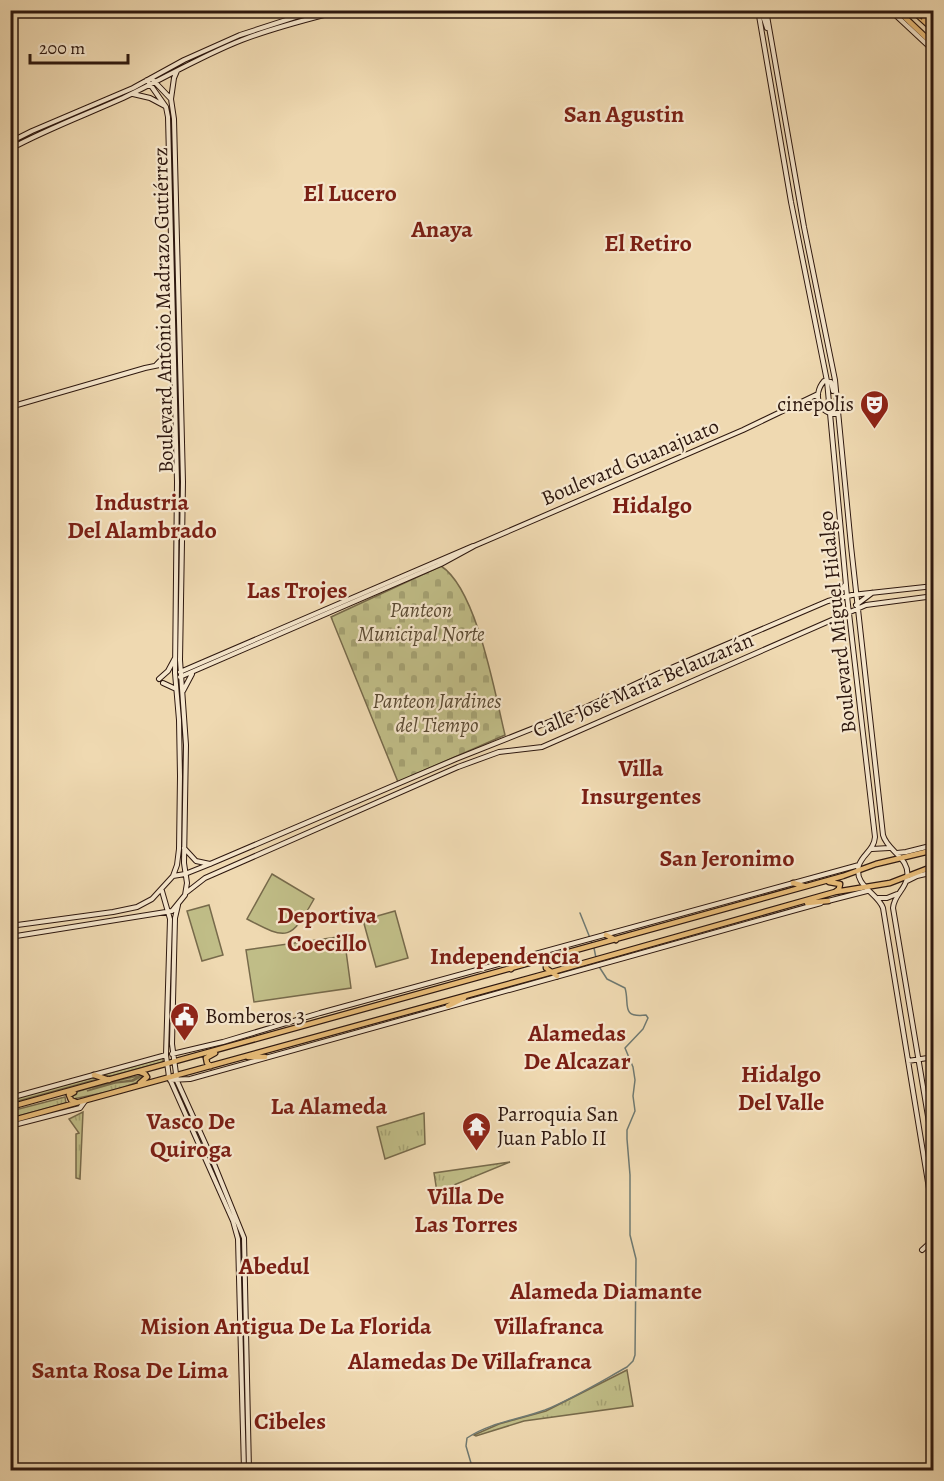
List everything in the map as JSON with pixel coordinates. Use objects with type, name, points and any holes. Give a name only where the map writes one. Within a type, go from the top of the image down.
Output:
[{"type":"main road","points":[[897,10],[933,45]]},
{"type":"main road","points":[[915,10],[924,17],[933,30]]},
{"type":"main road","points":[[915,10],[931,25]]},
{"type":"main road","points":[[916,850],[933,849]]},
{"type":"main road","points":[[10,1107],[138,1072],[242,1040],[291,1030],[825,881],[859,867],[933,849]]},
{"type":"main road","points":[[14,1124],[32,1115],[76,1102],[176,1078],[482,990],[579,964],[598,962],[835,892],[866,889],[885,884],[933,865],[931,857],[933,849]]},
{"type":"main road","points":[[825,881],[839,884],[840,887],[835,892]]},
{"type":"main road","points":[[793,884],[807,886]]},
{"type":"main road","points":[[798,903],[828,901]]},
{"type":"main road","points":[[606,935],[616,940]]},
{"type":"main road","points":[[557,976],[548,970],[546,963],[566,954]]},
{"type":"main road","points":[[511,969],[523,958]]},
{"type":"main road","points":[[529,979],[540,971],[538,966],[530,964]]},
{"type":"main road","points":[[567,973],[579,964]]},
{"type":"main road","points":[[518,981],[525,986]]},
{"type":"main road","points":[[448,1006],[482,990]]},
{"type":"main road","points":[[281,1046],[301,1037],[300,1032],[291,1030]]},
{"type":"main road","points":[[212,1066],[206,1062],[208,1056],[242,1040]]},
{"type":"main road","points":[[240,1058],[265,1057]]},
{"type":"main road","points":[[118,1091],[145,1081],[146,1075],[138,1072]]},
{"type":"main road","points":[[94,1075],[109,1080]]},
{"type":"main road","points":[[76,1102],[70,1099],[70,1094],[102,1082]]},
{"type":"main road","points":[[14,1124],[32,1115]]},
{"type":"street","points":[[10,149],[132,93],[240,35],[317,10]]},
{"type":"street","points":[[10,142],[246,38],[343,10]]},
{"type":"street","name":"Boulevard Miguel Hidalgo","points":[[766,10],[804,227],[835,380],[883,835],[889,848]]},
{"type":"street","points":[[890,10],[933,51]]},
{"type":"street","points":[[923,10],[933,20]]},
{"type":"street","points":[[758,12],[763,16],[770,33]]},
{"type":"street","name":"Boulevard Miguel Hidalgo","points":[[758,12],[791,202],[827,381],[847,596],[875,837],[872,849]]},
{"type":"street","name":"Boulevard Antônio Madrazo Gutiérrez","points":[[173,876],[178,861],[180,814],[179,720],[175,676],[183,482],[174,118],[171,99],[174,78],[178,69]]},
{"type":"street","points":[[151,81],[171,99]]},
{"type":"street","points":[[151,81],[166,107]]},
{"type":"street","points":[[132,93],[145,96],[166,107]]},
{"type":"street","name":"Boulevard Antônio Madrazo Gutiérrez","points":[[166,107],[177,482],[177,659],[183,692],[186,745],[184,874],[188,883],[185,895]]},
{"type":"street","points":[[155,365],[173,347]]},
{"type":"street","points":[[10,407],[155,365],[174,362]]},
{"type":"street","points":[[818,394],[822,409],[830,414],[838,411],[832,382],[827,381]]},
{"type":"street","name":"Boulevard Guanajuato","points":[[175,676],[798,405],[818,394],[822,383],[827,381]]},
{"type":"street","name":"Boulevard Guanajuato","points":[[798,405],[819,402]]},
{"type":"street","points":[[835,598],[842,591],[846,581]]},
{"type":"street","points":[[10,926],[137,907],[152,899],[173,876],[210,864],[459,757],[584,708],[657,674],[835,598],[933,586]]},
{"type":"street","points":[[858,606],[872,592]]},
{"type":"street","points":[[858,606],[933,596]]},
{"type":"street","name":"Calle José María Belauzarán","points":[[168,912],[173,910],[199,881],[252,857],[469,763],[499,752],[546,745],[839,617],[858,606]]},
{"type":"street","points":[[839,617],[851,624]]},
{"type":"street","points":[[176,689],[161,681],[177,659],[194,669],[183,692]]},
{"type":"street","points":[[184,847],[196,861],[210,864]]},
{"type":"street","points":[[933,1152],[893,908],[897,894],[908,875],[902,858],[889,848],[880,847],[872,849],[865,855],[859,867],[860,879],[866,889],[878,898],[883,908],[933,1219]]},
{"type":"street","points":[[248,848],[252,857]]},
{"type":"street","points":[[897,853],[916,850]]},
{"type":"street","points":[[172,1054],[242,1040],[393,994],[859,867]]},
{"type":"street","points":[[906,882],[917,876],[933,872]]},
{"type":"street","points":[[176,1078],[190,1079],[525,986],[598,962],[866,889]]},
{"type":"street","points":[[162,890],[170,919],[166,1063],[170,1078],[231,1216],[238,1239],[244,1470]]},
{"type":"street","points":[[878,898],[887,898],[897,894]]},
{"type":"street","points":[[178,904],[172,1054],[176,1078],[244,1238],[249,1470]]},
{"type":"street","points":[[10,937],[168,912]]},
{"type":"street","points":[[88,916],[88,925]]},
{"type":"street","points":[[419,987],[421,993]]},
{"type":"street","points":[[393,994],[395,1000]]},
{"type":"street","points":[[10,1098],[166,1055]]},
{"type":"street","points":[[908,1061],[933,1057]]},
{"type":"street","points":[[14,1124],[80,1108],[86,1100]]},
{"type":"street","points":[[922,1250],[933,1239]]},
{"type":"green space","points":[[441,566],[454,578],[465,596],[474,619],[490,670],[505,735],[398,782],[331,617]]},
{"type":"green space","points":[[272,874],[314,899],[300,923],[287,933],[272,931],[247,919]]},
{"type":"green space","points":[[209,905],[223,955],[202,961],[187,911]]},
{"type":"green space","points":[[395,911],[408,958],[376,967],[363,920]]},
{"type":"green space","points":[[344,936],[351,988],[254,1002],[246,950]]},
{"type":"green space","points":[[163,1058],[163,1062],[111,1076],[102,1075]]},
{"type":"green space","points":[[143,1075],[132,1080],[106,1084],[87,1091],[115,1083],[133,1081],[142,1076],[143,1080],[117,1090],[73,1099],[72,1096],[77,1094],[73,1094],[76,1092],[106,1083]]},
{"type":"green space","points":[[93,1078],[98,1079],[11,1103],[23,1095]]},
{"type":"green space","points":[[65,1097],[66,1103],[11,1118],[11,1111]]},
{"type":"green space","points":[[83,1112],[80,1179],[76,1178],[76,1134],[79,1133],[69,1119]]},
{"type":"green space","points":[[424,1113],[425,1144],[385,1159],[377,1127]]},
{"type":"green space","points":[[510,1162],[437,1192],[434,1173]]},
{"type":"green space","points":[[627,1370],[633,1406],[524,1421],[474,1435],[499,1424],[546,1411]]},
{"type":"waterway","points":[[903,10],[915,24]]},
{"type":"waterway","points":[[925,33],[934,40]]},
{"type":"waterway","points":[[580,913],[592,943]]},
{"type":"waterway","points":[[594,948],[596,958]]},
{"type":"waterway","points":[[473,1470],[466,1446],[467,1438],[486,1428],[545,1410],[587,1390],[627,1367],[635,1355],[636,1259],[630,1235],[630,1175],[627,1139],[627,1130],[635,1111],[633,1096],[635,1080],[633,1067],[625,1048],[643,1029],[648,1018],[646,1015],[629,1012],[625,988],[607,979],[598,965]]},
{"type":"place","name":"cinepolis","points":[[875,430]]},
{"type":"place","name":"Bomberos 3","points":[[184,1042]]},
{"type":"place","name":"Parroquia San Juan Pablo II","points":[[476,1152]]},
{"type":"district","name":"San Agustin","points":[[624,114]]},
{"type":"district","name":"El Lucero","points":[[350,193]]},
{"type":"district","name":"Anaya","points":[[442,229]]},
{"type":"district","name":"El Retiro","points":[[648,243]]},
{"type":"district","name":"Hidalgo","points":[[652,505]]},
{"type":"district","name":"Industria Del Alambrado","points":[[142,516]]},
{"type":"district","name":"Las Trojes","points":[[297,590]]},
{"type":"district","name":"Villa Insurgentes","points":[[641,782]]},
{"type":"district","name":"San Jeronimo","points":[[727,858]]},
{"type":"district","name":"Deportiva Coecillo","points":[[327,929]]},
{"type":"district","name":"Independencia","points":[[505,956]]},
{"type":"district","name":"Alamedas De Alcazar","points":[[577,1047]]},
{"type":"district","name":"Hidalgo Del Valle","points":[[781,1088]]},
{"type":"district","name":"La Alameda","points":[[329,1106]]},
{"type":"district","name":"Vasco De Quiroga","points":[[191,1135]]},
{"type":"district","name":"Villa De Las Torres","points":[[466,1210]]},
{"type":"district","name":"Abedul","points":[[274,1266]]},
{"type":"district","name":"Alameda Diamante","points":[[606,1291]]},
{"type":"district","name":"Mision Antigua De La Florida","points":[[286,1326]]},
{"type":"district","name":"Villafranca","points":[[549,1326]]},
{"type":"district","name":"Alamedas De Villafranca","points":[[470,1361]]},
{"type":"district","name":"Santa Rosa De Lima","points":[[130,1370]]},
{"type":"district","name":"Cibeles","points":[[290,1421]]},
{"type":"park label","name":"Panteon Municipal Norte","points":[[421,622]]},
{"type":"park label","name":"Panteon Jardines del Tiempo","points":[[437,713]]}]
